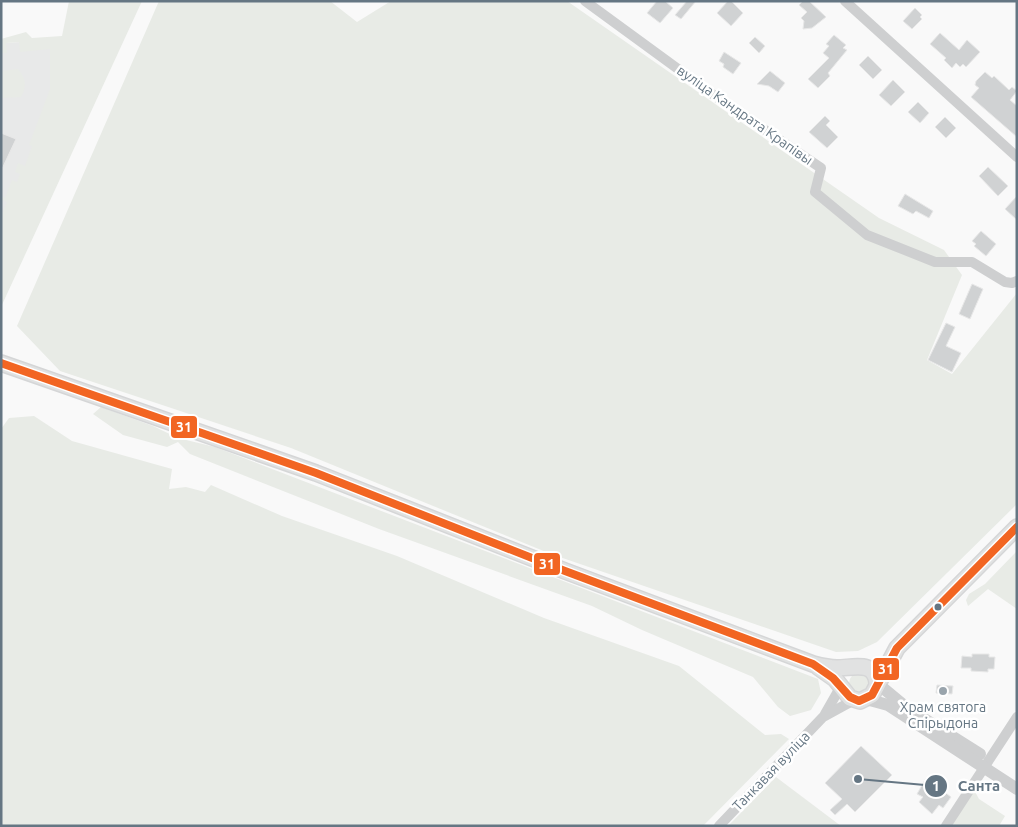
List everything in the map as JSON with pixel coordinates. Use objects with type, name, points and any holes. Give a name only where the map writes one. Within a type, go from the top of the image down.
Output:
[{"type":"main road","points":[[1,363],[316,473],[565,571],[813,664],[830,674],[846,695],[860,700],[875,690],[897,648],[1017,528]]},
{"type":"main road","points":[[813,664],[838,668],[854,666],[877,660],[897,648]]},
{"type":"main road","points":[[841,686],[846,671],[854,666],[868,668],[875,675],[877,683]]},
{"type":"street","name":"вуліца Кандрата Крапівы","points":[[585,1],[715,96],[821,168],[815,192],[867,235],[935,262],[972,262],[1005,282],[1012,283],[1017,281]]},
{"type":"street","points":[[845,1],[1017,158]]},
{"type":"street","points":[[886,666],[886,684],[939,733]]},
{"type":"street","points":[[877,683],[907,708],[922,716]]},
{"type":"street","name":"Танкавая вуліца","points":[[718,826],[823,717],[841,686]]},
{"type":"street","points":[[860,700],[888,705],[1017,780]]},
{"type":"street","name":"Танкавая вуліца","points":[[823,717],[860,700]]},
{"type":"street","points":[[946,826],[985,763],[1017,717]]},
{"type":"street","points":[[985,763],[1017,789]]},
{"type":"shaded area","points":[[69,1],[142,1],[1,307],[1,216],[7,202],[1,199],[1,196],[5,198],[12,180],[17,182],[20,174],[15,172],[18,163],[25,166],[32,146],[29,145],[50,89],[50,49],[20,52],[19,42],[6,43],[7,53],[1,53],[1,39],[26,32],[32,38],[62,36]]},
{"type":"shaded area","points":[[159,1],[330,1],[357,22],[391,1],[567,1],[879,218],[944,250],[962,275],[927,360],[952,374],[1017,293],[1017,504],[877,642],[858,651],[836,652],[551,554],[291,448],[60,371],[17,326]]},
{"type":"shaded area","points":[[61,40],[43,153],[1,235],[1,43]]},
{"type":"shaded area","points":[[18,69],[25,83],[21,97],[1,98],[1,71]]},
{"type":"shaded area","points":[[101,407],[153,426],[178,438],[215,447],[818,679],[821,693],[811,710],[790,716],[778,707],[753,677],[642,630],[592,606],[379,529],[190,454],[178,442],[167,447],[123,435],[93,414]]},
{"type":"shaded area","points":[[34,416],[72,441],[172,469],[169,489],[186,487],[205,492],[211,485],[282,516],[397,556],[544,618],[679,666],[765,735],[781,734],[789,739],[703,826],[1,826],[1,429],[9,418]]},
{"type":"shaded area","points":[[1017,551],[1017,609],[988,589],[968,606],[966,600],[969,594],[985,584]]},
{"type":"shaded area","points":[[859,673],[866,676],[869,683],[866,690],[859,693],[852,690],[849,683],[852,676]]},
{"type":"shaded area","points":[[776,777],[841,826],[728,826]]},
{"type":"shaded area","points":[[973,788],[979,799],[1005,816],[999,826],[951,826]]},
{"type":"building","points":[[657,1],[665,1],[673,8],[660,23],[647,13]]},
{"type":"building","points":[[687,1],[696,1],[681,19],[675,15]]},
{"type":"building","points":[[728,1],[731,1],[743,13],[731,26],[717,13]]},
{"type":"building","points":[[803,1],[809,1],[826,17],[812,28],[803,29],[804,21],[801,18],[807,12],[799,5]]},
{"type":"building","points":[[915,8],[922,15],[920,17],[922,19],[912,29],[903,21]]},
{"type":"building","points":[[940,33],[959,50],[967,40],[980,52],[966,67],[963,64],[960,67],[956,63],[952,68],[944,60],[946,58],[930,44]]},
{"type":"building","points":[[834,35],[846,45],[843,48],[847,50],[828,73],[830,76],[818,88],[808,79],[829,58],[823,53],[829,46],[826,44]]},
{"type":"building","points":[[755,37],[765,46],[759,53],[749,43]]},
{"type":"building","points":[[724,52],[741,63],[733,74],[723,67],[724,64],[719,61]]},
{"type":"building","points":[[868,56],[882,70],[873,79],[859,65]]},
{"type":"building","points":[[770,71],[785,83],[778,92],[769,86],[757,84]]},
{"type":"building","points":[[985,72],[992,78],[994,76],[1009,90],[1012,87],[1017,91],[1010,100],[1017,106],[1017,137],[971,97],[979,88],[975,85],[976,81]]},
{"type":"building","points":[[893,80],[905,92],[891,106],[879,95]]},
{"type":"building","points":[[918,102],[929,113],[920,123],[908,112]]},
{"type":"building","points":[[825,116],[830,121],[826,125],[838,137],[827,148],[809,132]]},
{"type":"building","points":[[945,117],[956,128],[946,138],[935,127]]},
{"type":"building","points":[[1,133],[16,139],[1,171]]},
{"type":"building","points":[[988,167],[1008,186],[998,196],[979,176]]},
{"type":"building","points":[[905,194],[933,211],[929,218],[916,211],[913,214],[898,206]]},
{"type":"building","points":[[1017,196],[1017,220],[1005,209]]},
{"type":"building","points":[[981,231],[996,244],[986,256],[974,246],[976,244],[972,241]]},
{"type":"building","points":[[972,284],[983,289],[970,319],[959,314]]},
{"type":"building","points":[[946,323],[955,327],[946,346],[961,353],[952,372],[928,360]]},
{"type":"building","name":"Храм святога Спірыдона","points":[[972,654],[989,654],[989,657],[995,657],[994,669],[988,669],[988,672],[971,671],[971,668],[961,668],[962,656],[972,657]]},
{"type":"building","points":[[937,685],[953,686],[952,694],[936,693]]},
{"type":"building","points":[[861,746],[892,775],[855,812],[847,804],[835,815],[830,810],[842,799],[825,783]]},
{"type":"building","points":[[926,778],[951,797],[943,808],[939,805],[932,814],[919,802],[923,797],[917,794]]},
{"type":"transit line","name":"31","points":[[1,363],[316,473],[565,571],[813,664],[833,678],[850,697],[859,701],[872,695],[897,648],[1017,527]]},
{"type":"place","name":"Храм святога Спірыдона","points":[[943,691]]},
{"type":"place","name":"Санта","points":[[858,779]]}]
